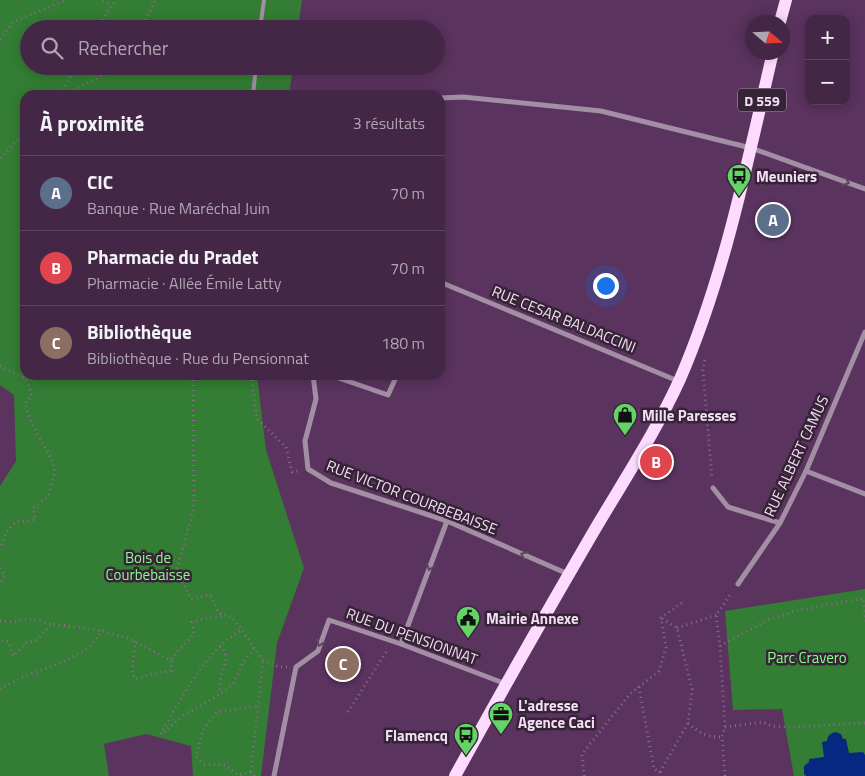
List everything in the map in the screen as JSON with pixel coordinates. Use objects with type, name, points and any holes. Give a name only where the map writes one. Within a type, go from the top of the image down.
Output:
[{"type":"main road","points":[[782,15],[786,0]]},
{"type":"main road","name":"D 559","points":[[455,776],[569,574],[656,426],[679,381],[694,345],[727,244],[771,60]]},
{"type":"street","points":[[445,98],[463,97],[601,111],[751,148],[865,189]]},
{"type":"street","name":"RUE CESAR BALDACCINI","points":[[445,284],[679,381]]},
{"type":"street","name":"RUE ALBERT CAMUS","points":[[738,584],[780,523],[806,471],[864,341],[865,332]]},
{"type":"street","name":"RUE VICTOR COURBEBAISSE","points":[[314,380],[316,399],[305,441],[308,469],[331,483],[446,521],[569,574]]},
{"type":"street","points":[[344,380],[388,395],[395,380]]},
{"type":"street","points":[[806,471],[865,494]]},
{"type":"street","points":[[713,488],[728,507],[780,523]]},
{"type":"street","points":[[401,644],[446,521]]},
{"type":"street","name":"RUE DU PENSIONNAT","points":[[296,668],[318,651],[329,620],[401,644],[506,684]]},
{"type":"street","points":[[274,776],[296,668]]},
{"type":"lane","points":[[261,20],[264,0]]},
{"type":"lane","points":[[254,90],[255,75]]},
{"type":"path","points":[[0,39],[13,22],[66,0]]},
{"type":"path","points":[[103,0],[111,6]]},
{"type":"path","points":[[103,20],[111,6],[118,0]]},
{"type":"path","points":[[145,20],[155,0]]},
{"type":"path","points":[[63,90],[71,75]]},
{"type":"path","points":[[74,90],[101,75]]},
{"type":"path","points":[[0,158],[20,137]]},
{"type":"path","points":[[694,345],[706,351],[703,370],[713,488]]},
{"type":"path","points":[[0,366],[20,376]]},
{"type":"path","points":[[0,548],[6,532],[16,522],[35,520],[33,508],[48,496],[55,472],[52,460],[32,424],[25,404],[32,396],[26,380]]},
{"type":"path","points":[[193,380],[194,508],[177,569],[192,599],[210,595],[219,613],[232,617],[264,660],[279,667],[296,668]]},
{"type":"path","points":[[252,380],[257,418],[286,447],[292,472],[308,469]]},
{"type":"path","points":[[0,568],[5,575],[0,584]]},
{"type":"path","points":[[677,628],[716,615],[738,584]]},
{"type":"path","points":[[720,646],[770,619],[796,611],[863,598],[865,621]]},
{"type":"path","points":[[660,618],[682,603]]},
{"type":"path","points":[[135,641],[132,674],[136,679],[154,673],[171,671],[172,658],[194,634],[192,622],[223,614]]},
{"type":"path","points":[[716,615],[720,646],[725,727],[722,737],[725,776]]},
{"type":"path","points":[[639,686],[654,769],[660,774],[688,723],[692,689],[677,628],[660,618]]},
{"type":"path","points":[[584,776],[582,754],[630,694],[659,671],[666,647],[660,618]]},
{"type":"path","points":[[0,620],[12,622],[32,619],[52,624],[102,631],[128,638],[170,660],[172,658]]},
{"type":"path","points":[[0,640],[9,642],[12,656],[26,643],[36,640],[52,624]]},
{"type":"path","points":[[242,630],[220,646],[204,666],[160,735],[184,715],[221,694],[233,684],[244,661],[255,648]]},
{"type":"path","points":[[0,689],[23,677],[66,661],[88,648],[102,631]]},
{"type":"path","points":[[348,712],[392,642]]},
{"type":"path","points":[[220,646],[224,649],[226,661],[219,682],[221,694]]},
{"type":"path","points":[[254,776],[251,772],[264,660]]},
{"type":"path","points":[[251,772],[238,775],[225,765],[204,764],[196,757],[203,730],[217,712],[258,706]]},
{"type":"path","points":[[725,727],[763,722],[772,726],[790,727],[865,723]]},
{"type":"path","points":[[688,723],[698,732],[710,737],[722,737]]},
{"type":"green space","name":"Bois de Courbebaisse","points":[[0,0],[302,0],[299,20],[20,20],[20,75],[292,75],[290,90],[20,90],[20,380],[258,380],[266,450],[304,568],[277,643],[261,776],[193,776],[191,746],[146,734],[104,744],[109,776],[0,776],[0,486],[16,461],[14,395],[0,385]]},
{"type":"green space","name":"Parc Cravero","points":[[865,589],[865,776],[794,776],[782,709],[733,710],[725,611]]},
{"type":"shaded area","points":[[835,732],[841,734],[843,739],[846,739],[849,753],[863,752],[865,755],[865,776],[806,776],[804,774],[804,766],[809,762],[809,759],[824,757],[822,742],[827,741],[829,735]]},
{"type":"place","name":"Meuniers","points":[[739,197]]},
{"type":"place","name":"CIC","points":[[773,220]]},
{"type":"place","name":"Mille Paresses","points":[[625,436]]},
{"type":"place","name":"Pharmacie du Pradet","points":[[656,462]]},
{"type":"place","name":"Mairie Annexe","points":[[468,639]]},
{"type":"place","name":"Bibliothèque","points":[[343,664]]},
{"type":"place","name":"L'adresse Agence Caci","points":[[501,735]]},
{"type":"place","name":"Flamencq","points":[[466,756]]}]
